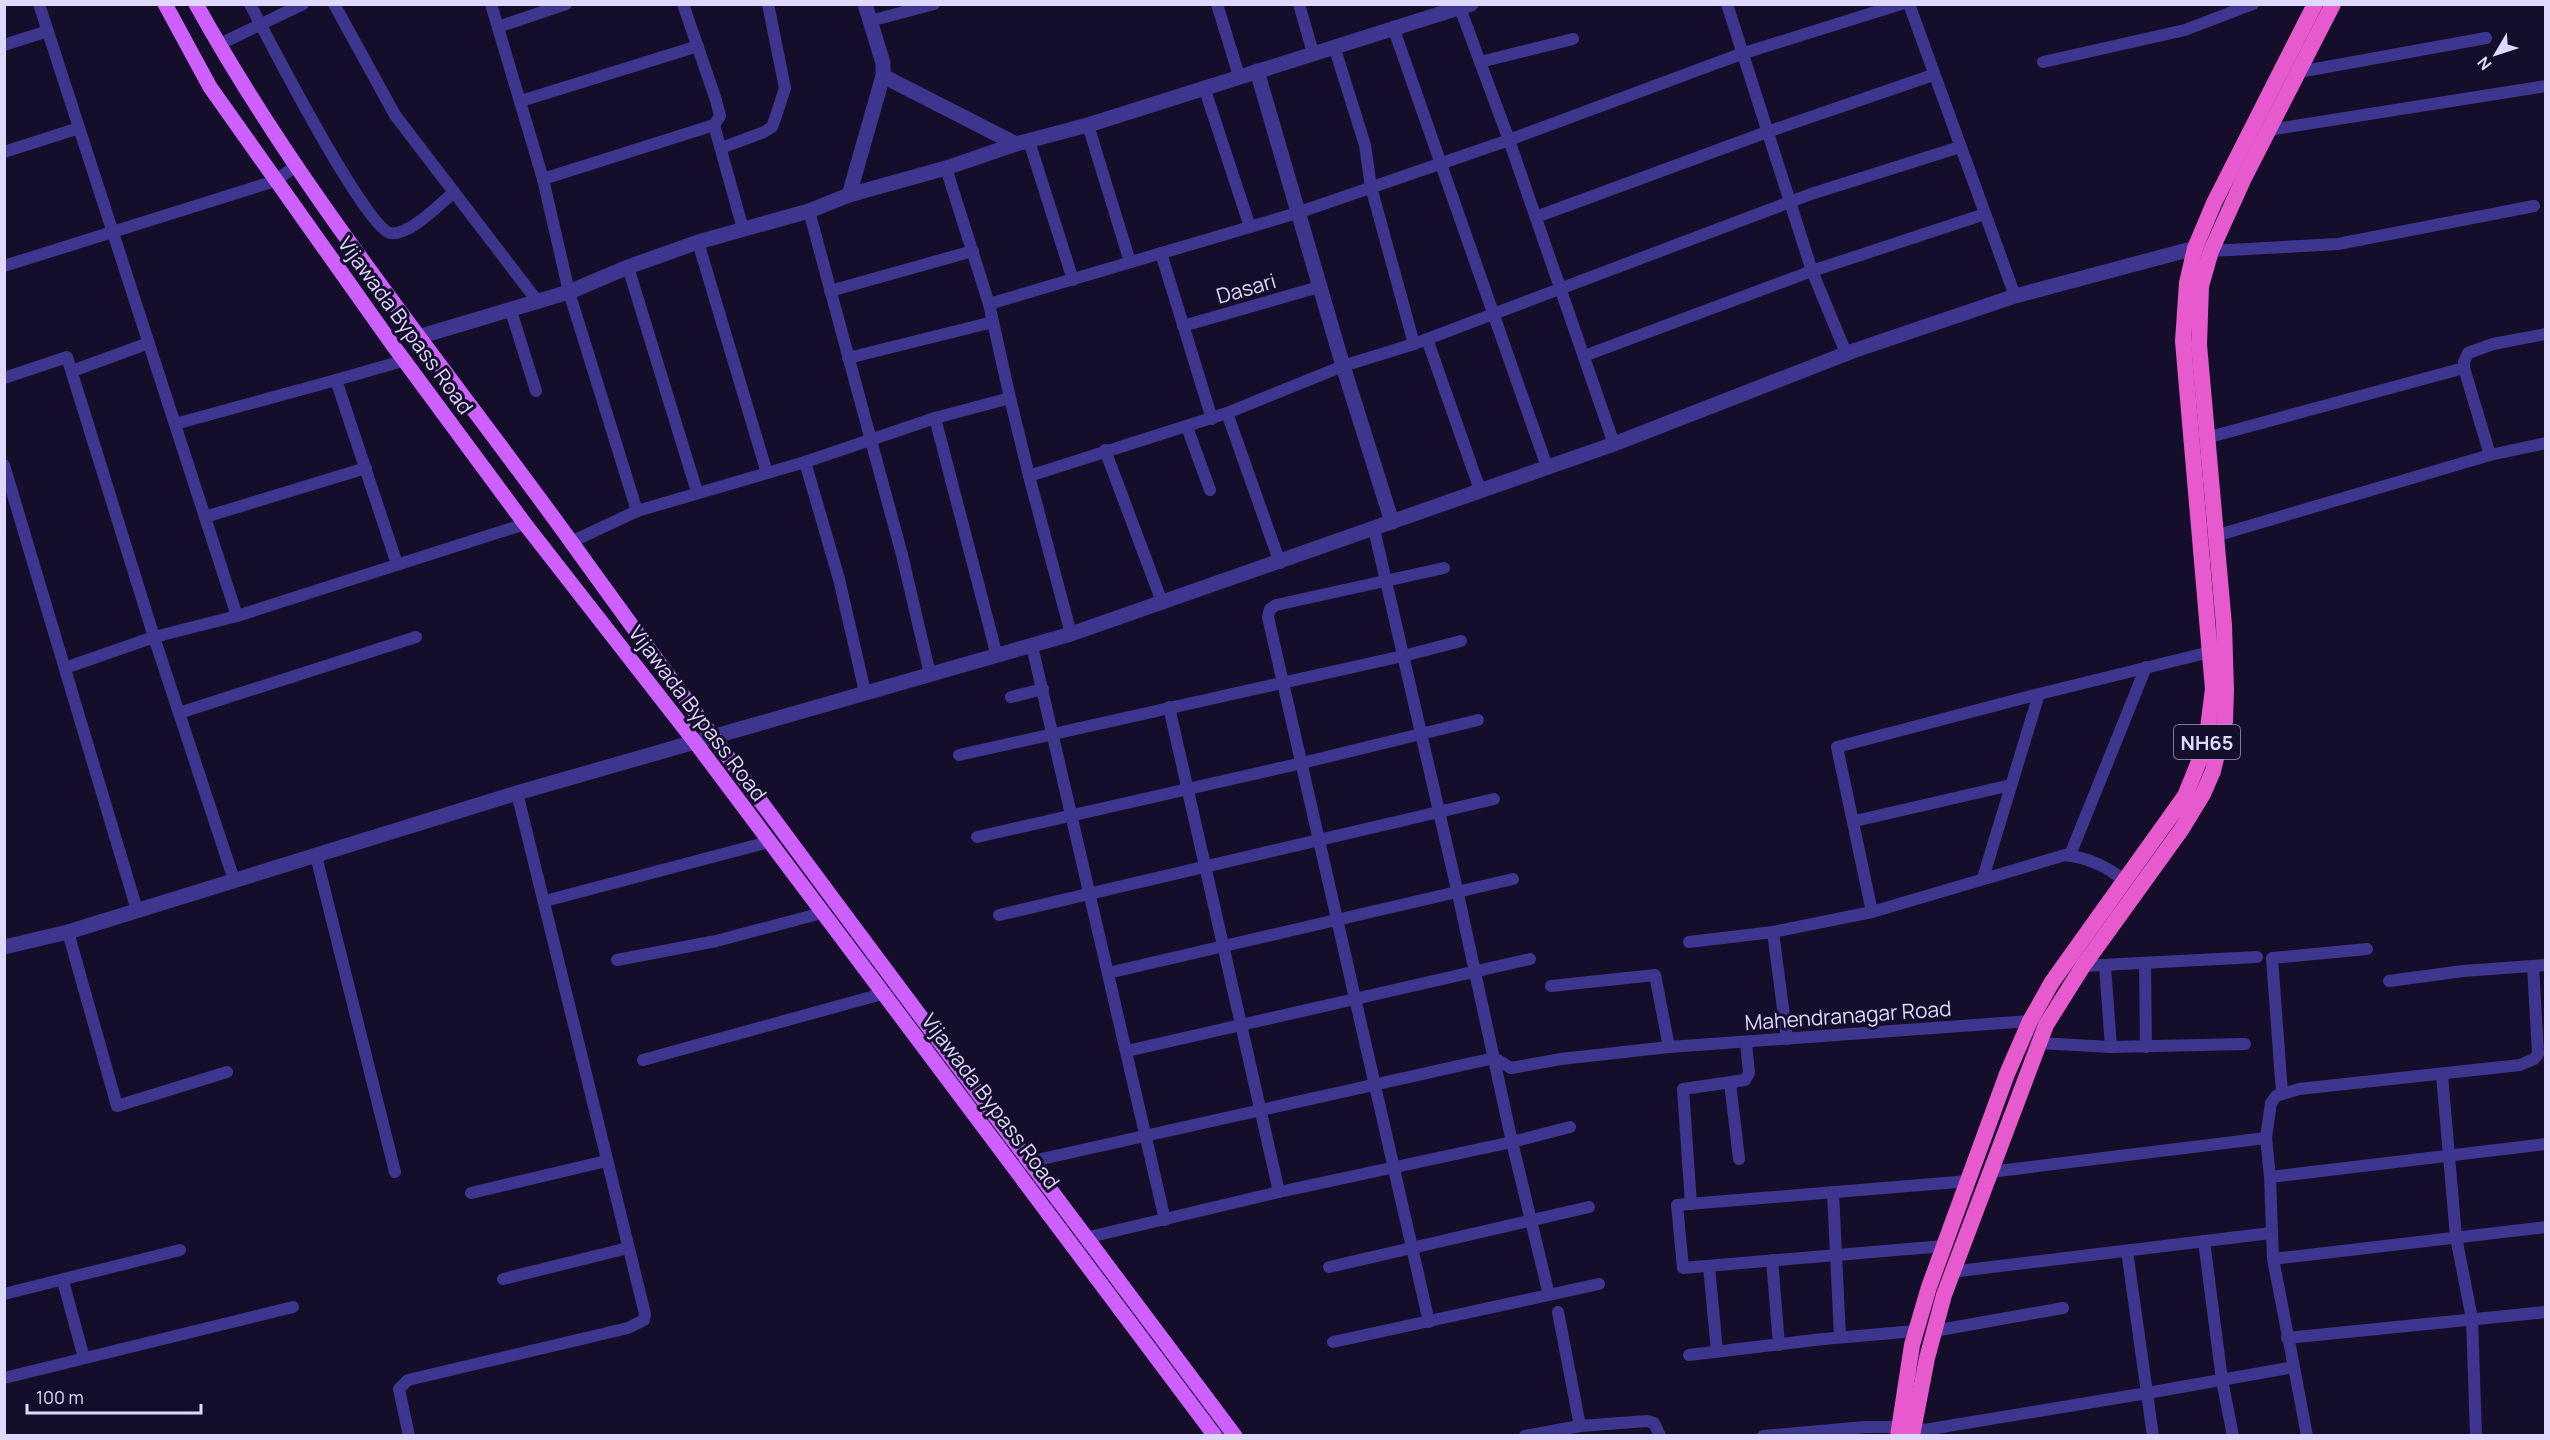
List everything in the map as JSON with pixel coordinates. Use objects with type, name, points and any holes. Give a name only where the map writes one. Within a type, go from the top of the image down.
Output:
[{"type":"highway","name":"NH65","points":[[1905,1433],[1916,1331],[1944,1245],[2030,1021],[2052,982],[2185,796],[2198,770],[2211,720],[2213,689],[2183,341],[2183,307],[2203,249],[2214,203],[2314,4]]},
{"type":"highway","name":"NH65","points":[[1905,1433],[1951,1272],[2046,1025],[2083,966],[2181,830],[2203,794],[2213,771],[2224,721],[2226,690],[2206,438],[2199,308],[2203,249],[2300,72],[2333,4]]},
{"type":"main road","name":"Vijawada Bypass Road","points":[[165,4],[210,87],[275,181],[525,524],[695,742],[882,994],[1021,1165],[1085,1238],[1235,1436]]},
{"type":"main road","name":"Vijawada Bypass Road","points":[[196,4],[237,80],[346,240],[713,737],[1215,1436]]},
{"type":"street","points":[[39,4],[237,616]]},
{"type":"street","points":[[250,4],[342,170],[373,219],[383,230],[392,234],[416,225],[454,192]]},
{"type":"street","points":[[218,45],[303,4]]},
{"type":"street","points":[[334,4],[395,115],[538,302]]},
{"type":"street","points":[[491,4],[543,179],[569,292],[637,511]]},
{"type":"street","points":[[498,27],[566,4]]},
{"type":"street","points":[[543,179],[714,125],[720,116],[718,108],[683,4]]},
{"type":"street","points":[[721,148],[749,140],[772,127],[785,88],[768,4]]},
{"type":"street","points":[[849,195],[883,76],[883,63],[865,4]]},
{"type":"street","points":[[870,21],[934,4]]},
{"type":"street","points":[[1217,4],[1239,76]]},
{"type":"street","points":[[1299,4],[1313,53]]},
{"type":"street","points":[[1727,4],[1741,54],[1812,271],[1846,353]]},
{"type":"street","points":[[989,304],[1297,213],[1509,140],[1741,54],[1901,4]]},
{"type":"street","points":[[1909,4],[2015,296]]},
{"type":"street","points":[[2043,62],[2185,30],[2253,4]]},
{"type":"street","points":[[418,337],[569,292],[628,267],[698,243],[809,211],[849,195],[946,168],[1022,142],[1088,125],[1465,6],[1480,62],[1614,444]]},
{"type":"street","points":[[1393,27],[1547,467]]},
{"type":"street","points":[[4,45],[48,31]]},
{"type":"street","points":[[2300,72],[2486,38]]},
{"type":"street","points":[[1480,62],[1573,39]]},
{"type":"street","points":[[521,101],[698,46]]},
{"type":"street","points":[[1334,46],[1365,145],[1371,187],[1414,344]]},
{"type":"street","points":[[1257,71],[1319,287],[1392,522]]},
{"type":"street","points":[[1536,217],[1767,132],[1933,75]]},
{"type":"street","points":[[883,76],[1022,142],[1073,280]]},
{"type":"street","points":[[2269,130],[2546,86]]},
{"type":"street","points":[[1204,87],[1250,227]]},
{"type":"street","points":[[714,125],[744,230]]},
{"type":"street","points":[[1088,125],[1130,262]]},
{"type":"street","points":[[4,152],[79,128]]},
{"type":"street","points":[[1029,476],[1105,450],[1212,419],[1343,366],[1414,344],[1790,202],[1960,147]]},
{"type":"street","points":[[4,266],[114,234],[275,181],[296,166]]},
{"type":"street","points":[[946,168],[989,304],[1029,476],[1071,634]]},
{"type":"street","points":[[4,947],[68,932],[517,793],[1071,634],[1280,563],[1614,444],[1846,353],[2015,296],[2203,249],[2338,244],[2534,206]]},
{"type":"street","points":[[809,211],[871,440],[930,674]]},
{"type":"street","points":[[1584,356],[1812,271],[1985,214]]},
{"type":"street","points":[[698,243],[767,473]]},
{"type":"street","points":[[830,291],[973,251]]},
{"type":"street","points":[[1161,253],[1212,419]]},
{"type":"street","points":[[628,267],[698,492]]},
{"type":"street","name":"Dasari","points":[[1183,326],[1319,287]]},
{"type":"street","points":[[511,311],[536,391]]},
{"type":"street","points":[[848,357],[993,322]]},
{"type":"street","points":[[2490,455],[2464,368],[2468,353],[2493,344],[2546,334]]},
{"type":"street","points":[[1427,339],[1480,490]]},
{"type":"street","points":[[72,371],[149,343]]},
{"type":"street","points":[[4,378],[67,357],[154,638],[234,880]]},
{"type":"street","points":[[175,424],[405,360]]},
{"type":"street","points":[[2206,438],[2464,368]]},
{"type":"street","points":[[336,380],[397,564]]},
{"type":"street","points":[[571,542],[637,511],[805,462],[935,418],[1010,398]]},
{"type":"street","points":[[1227,413],[1280,563]]},
{"type":"street","points":[[935,418],[996,656]]},
{"type":"street","points":[[1186,427],[1210,490]]},
{"type":"street","points":[[2215,536],[2490,455],[2546,443]]},
{"type":"street","points":[[1105,450],[1162,602]]},
{"type":"street","points":[[805,462],[839,579],[866,692]]},
{"type":"street","points":[[4,465],[7,486],[137,910]]},
{"type":"street","points":[[205,516],[366,468]]},
{"type":"street","points":[[64,668],[154,638],[237,616],[525,524]]},
{"type":"street","points":[[1374,529],[1440,812],[1512,1142],[1549,1295]]},
{"type":"street","points":[[1429,1322],[1268,616],[1270,609],[1276,605],[1444,568]]},
{"type":"street","points":[[179,713],[416,638]]},
{"type":"street","points":[[959,755],[1403,656],[1461,640]]},
{"type":"street","points":[[1032,646],[1165,1220]]},
{"type":"street","points":[[1872,912],[1855,821],[1837,747],[2210,652]]},
{"type":"street","points":[[2070,855],[2146,667]]},
{"type":"street","points":[[1011,697],[1043,689]]},
{"type":"street","points":[[1983,878],[2039,694]]},
{"type":"street","points":[[1169,707],[1279,1192]]},
{"type":"street","points":[[977,837],[1302,763],[1478,720]]},
{"type":"street","points":[[1855,821],[2011,785]]},
{"type":"street","points":[[409,1436],[399,1389],[408,1380],[628,1328],[644,1320],[645,1314],[517,793]]},
{"type":"street","points":[[999,915],[1494,799]]},
{"type":"street","points":[[545,901],[769,842]]},
{"type":"street","points":[[1689,942],[1773,932],[1872,912],[1983,878],[2070,855],[2084,857],[2106,867],[2125,881]]},
{"type":"street","points":[[316,856],[395,1172]]},
{"type":"street","points":[[1108,973],[1458,894],[1513,879]]},
{"type":"street","points":[[617,960],[716,940],[822,913]]},
{"type":"street","points":[[68,932],[117,1106],[227,1072]]},
{"type":"street","points":[[1773,932],[1787,1039]]},
{"type":"street","points":[[2282,1094],[2272,958],[2367,949]]},
{"type":"street","points":[[2083,966],[2257,957]]},
{"type":"street","points":[[1126,1051],[1530,959]]},
{"type":"street","points":[[2145,964],[2146,1047]]},
{"type":"street","points":[[2307,1436],[2286,1338],[2273,1259],[2266,1138],[2271,1103],[2282,1094],[2299,1089],[2520,1065],[2534,1059],[2538,1046],[2539,965],[2463,971],[2389,981]]},
{"type":"street","points":[[2105,966],[2111,1047]]},
{"type":"street","points":[[1551,986],[1654,975],[1669,1047]]},
{"type":"street","points":[[643,1060],[882,994]]},
{"type":"street","name":"Mahendranagar Road","points":[[1494,1058],[1511,1068],[1561,1059],[1669,1047],[2030,1021]]},
{"type":"street","points":[[1691,1204],[1683,1089],[1741,1083],[1749,1077],[1746,1043]]},
{"type":"street","points":[[2038,1043],[2111,1047],[2245,1044]]},
{"type":"street","points":[[1021,1165],[1260,1109],[1494,1058]]},
{"type":"street","points":[[2442,1075],[2451,1157],[2456,1237],[2472,1319],[2476,1436]]},
{"type":"street","points":[[1730,1083],[1739,1159]]},
{"type":"street","points":[[1085,1238],[1570,1127]]},
{"type":"street","points":[[1989,1172],[2266,1138]]},
{"type":"street","points":[[2270,1177],[2546,1144]]},
{"type":"street","points":[[471,1193],[606,1161]]},
{"type":"street","points":[[1944,1245],[1683,1268],[1677,1205],[1969,1181]]},
{"type":"street","points":[[1833,1192],[1839,1337]]},
{"type":"street","points":[[1329,1267],[1589,1207]]},
{"type":"street","points":[[2273,1259],[2546,1227]]},
{"type":"street","points":[[1951,1272],[2271,1233]]},
{"type":"street","points":[[2204,1241],[2222,1380],[2233,1436]]},
{"type":"street","points":[[503,1279],[628,1248]]},
{"type":"street","points":[[4,1294],[180,1250]]},
{"type":"street","points":[[2127,1251],[2153,1436]]},
{"type":"street","points":[[1772,1260],[1779,1345]]},
{"type":"street","points":[[1709,1266],[1717,1352]]},
{"type":"street","points":[[63,1281],[84,1358]]},
{"type":"street","points":[[1333,1342],[1599,1284]]},
{"type":"street","points":[[4,1378],[293,1307]]},
{"type":"street","points":[[1934,1331],[2063,1308]]},
{"type":"street","points":[[1558,1312],[1580,1426]]},
{"type":"street","points":[[2286,1338],[2546,1312]]},
{"type":"street","points":[[1689,1355],[1839,1337],[1916,1331]]},
{"type":"street","points":[[1763,1436],[1865,1427],[1905,1433],[2294,1367]]},
{"type":"street","points":[[1525,1436],[1580,1426],[1647,1421],[1654,1423],[1660,1436]]}]
